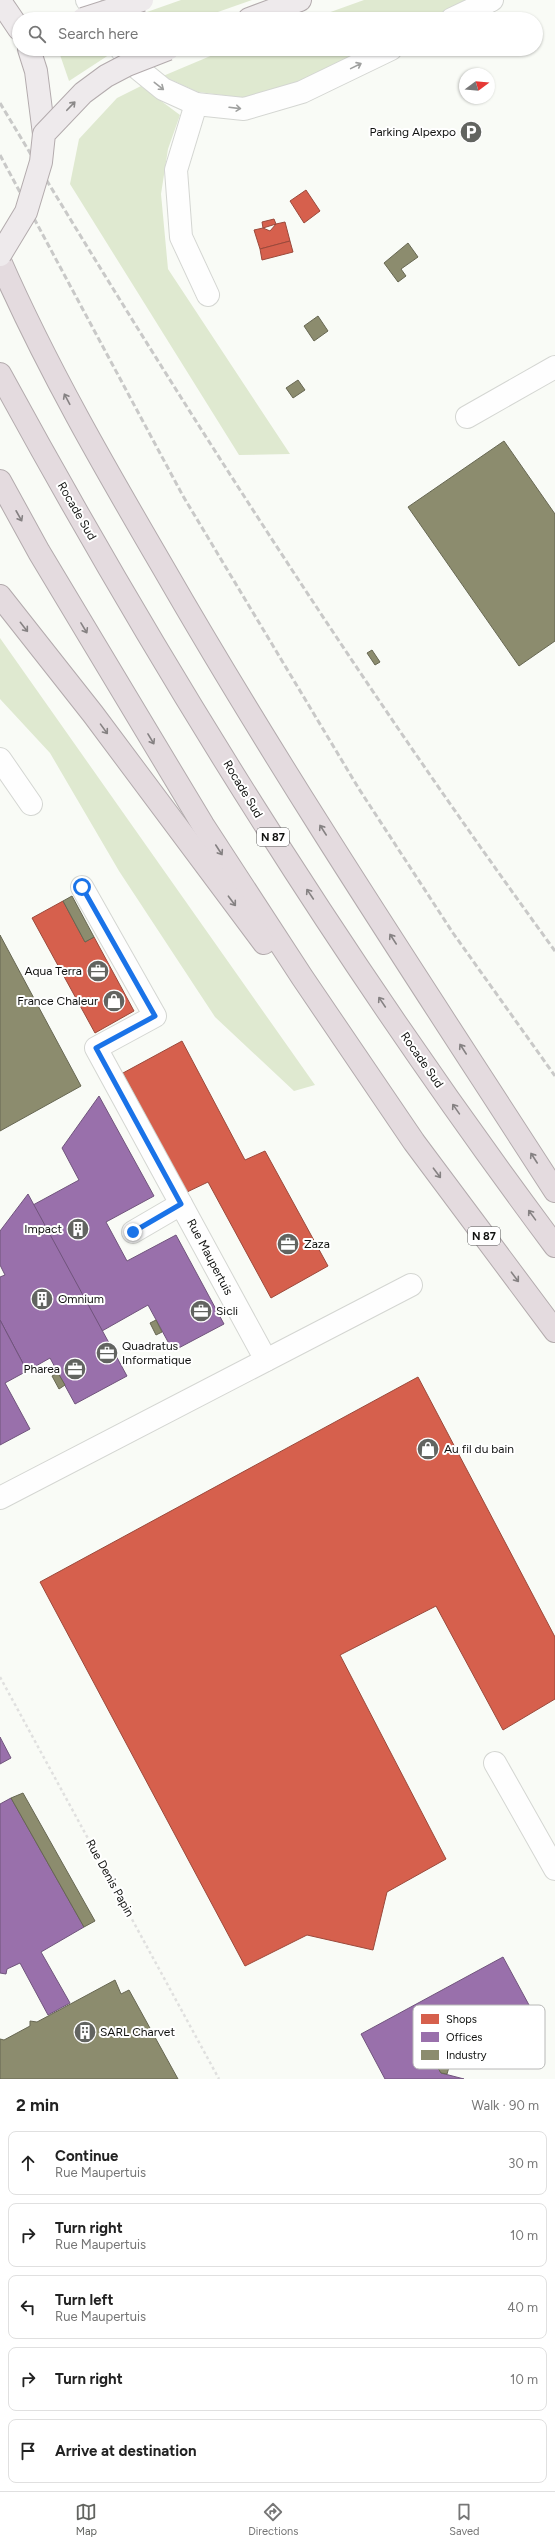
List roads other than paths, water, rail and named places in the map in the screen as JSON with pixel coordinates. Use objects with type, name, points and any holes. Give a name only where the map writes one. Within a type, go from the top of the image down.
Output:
[{"type":"highway","points":[[0,262],[18,303],[86,434],[278,761],[555,1191]]},
{"type":"highway","name":"Rocade Sud","points":[[0,374],[140,622],[276,844],[414,1049],[555,1246]]},
{"type":"highway","name":"N 87","points":[[0,482],[39,552],[203,825],[302,977],[414,1142],[555,1331]]},
{"type":"highway","points":[[0,596],[93,714],[414,1142]]},
{"type":"main road","points":[[105,12],[142,0]]},
{"type":"main road","points":[[267,12],[300,0]]},
{"type":"main road","points":[[0,255],[26,212],[35,188],[44,134],[36,71],[31,56]]},
{"type":"main road","points":[[44,134],[83,93],[106,76],[127,65],[150,56]]},
{"type":"street","points":[[87,0],[95,12]]},
{"type":"street","points":[[467,12],[492,0]]},
{"type":"street","points":[[126,56],[131,63],[163,89],[196,104],[244,109],[302,92],[377,56]]},
{"type":"street","points":[[196,104],[176,170],[181,237],[208,296]]},
{"type":"street","points":[[467,418],[555,367]]},
{"type":"street","points":[[0,759],[31,804]]},
{"type":"street","name":"Rue Maupertuis","points":[[82,887],[155,1016],[96,1048],[266,1360]]},
{"type":"street","points":[[133,1232],[181,1204]]},
{"type":"street","points":[[0,1498],[411,1285]]},
{"type":"street","points":[[495,1763],[555,1869]]},
{"type":"railway","points":[[0,103],[132,319],[268,533],[409,744],[555,951]]},
{"type":"railway","points":[[0,155],[183,496],[359,789],[453,933],[555,1076]]},
{"type":"place","name":"Parking Alpexpo","points":[[471,132]]},
{"type":"place","name":"Aqua Terra","points":[[98,971]]},
{"type":"place","name":"France Chaleur","points":[[114,1001]]},
{"type":"place","name":"Impact","points":[[78,1229]]},
{"type":"place","name":"Zaza","points":[[288,1244]]},
{"type":"place","name":"Omnium","points":[[42,1299]]},
{"type":"place","name":"Sicli","points":[[201,1311]]},
{"type":"place","name":"Quadratus Informatique","points":[[107,1353]]},
{"type":"place","name":"Pharea","points":[[75,1369]]},
{"type":"place","name":"Au fil du bain","points":[[428,1449]]},
{"type":"place","name":"SARL Charvet","points":[[85,2032]]}]
